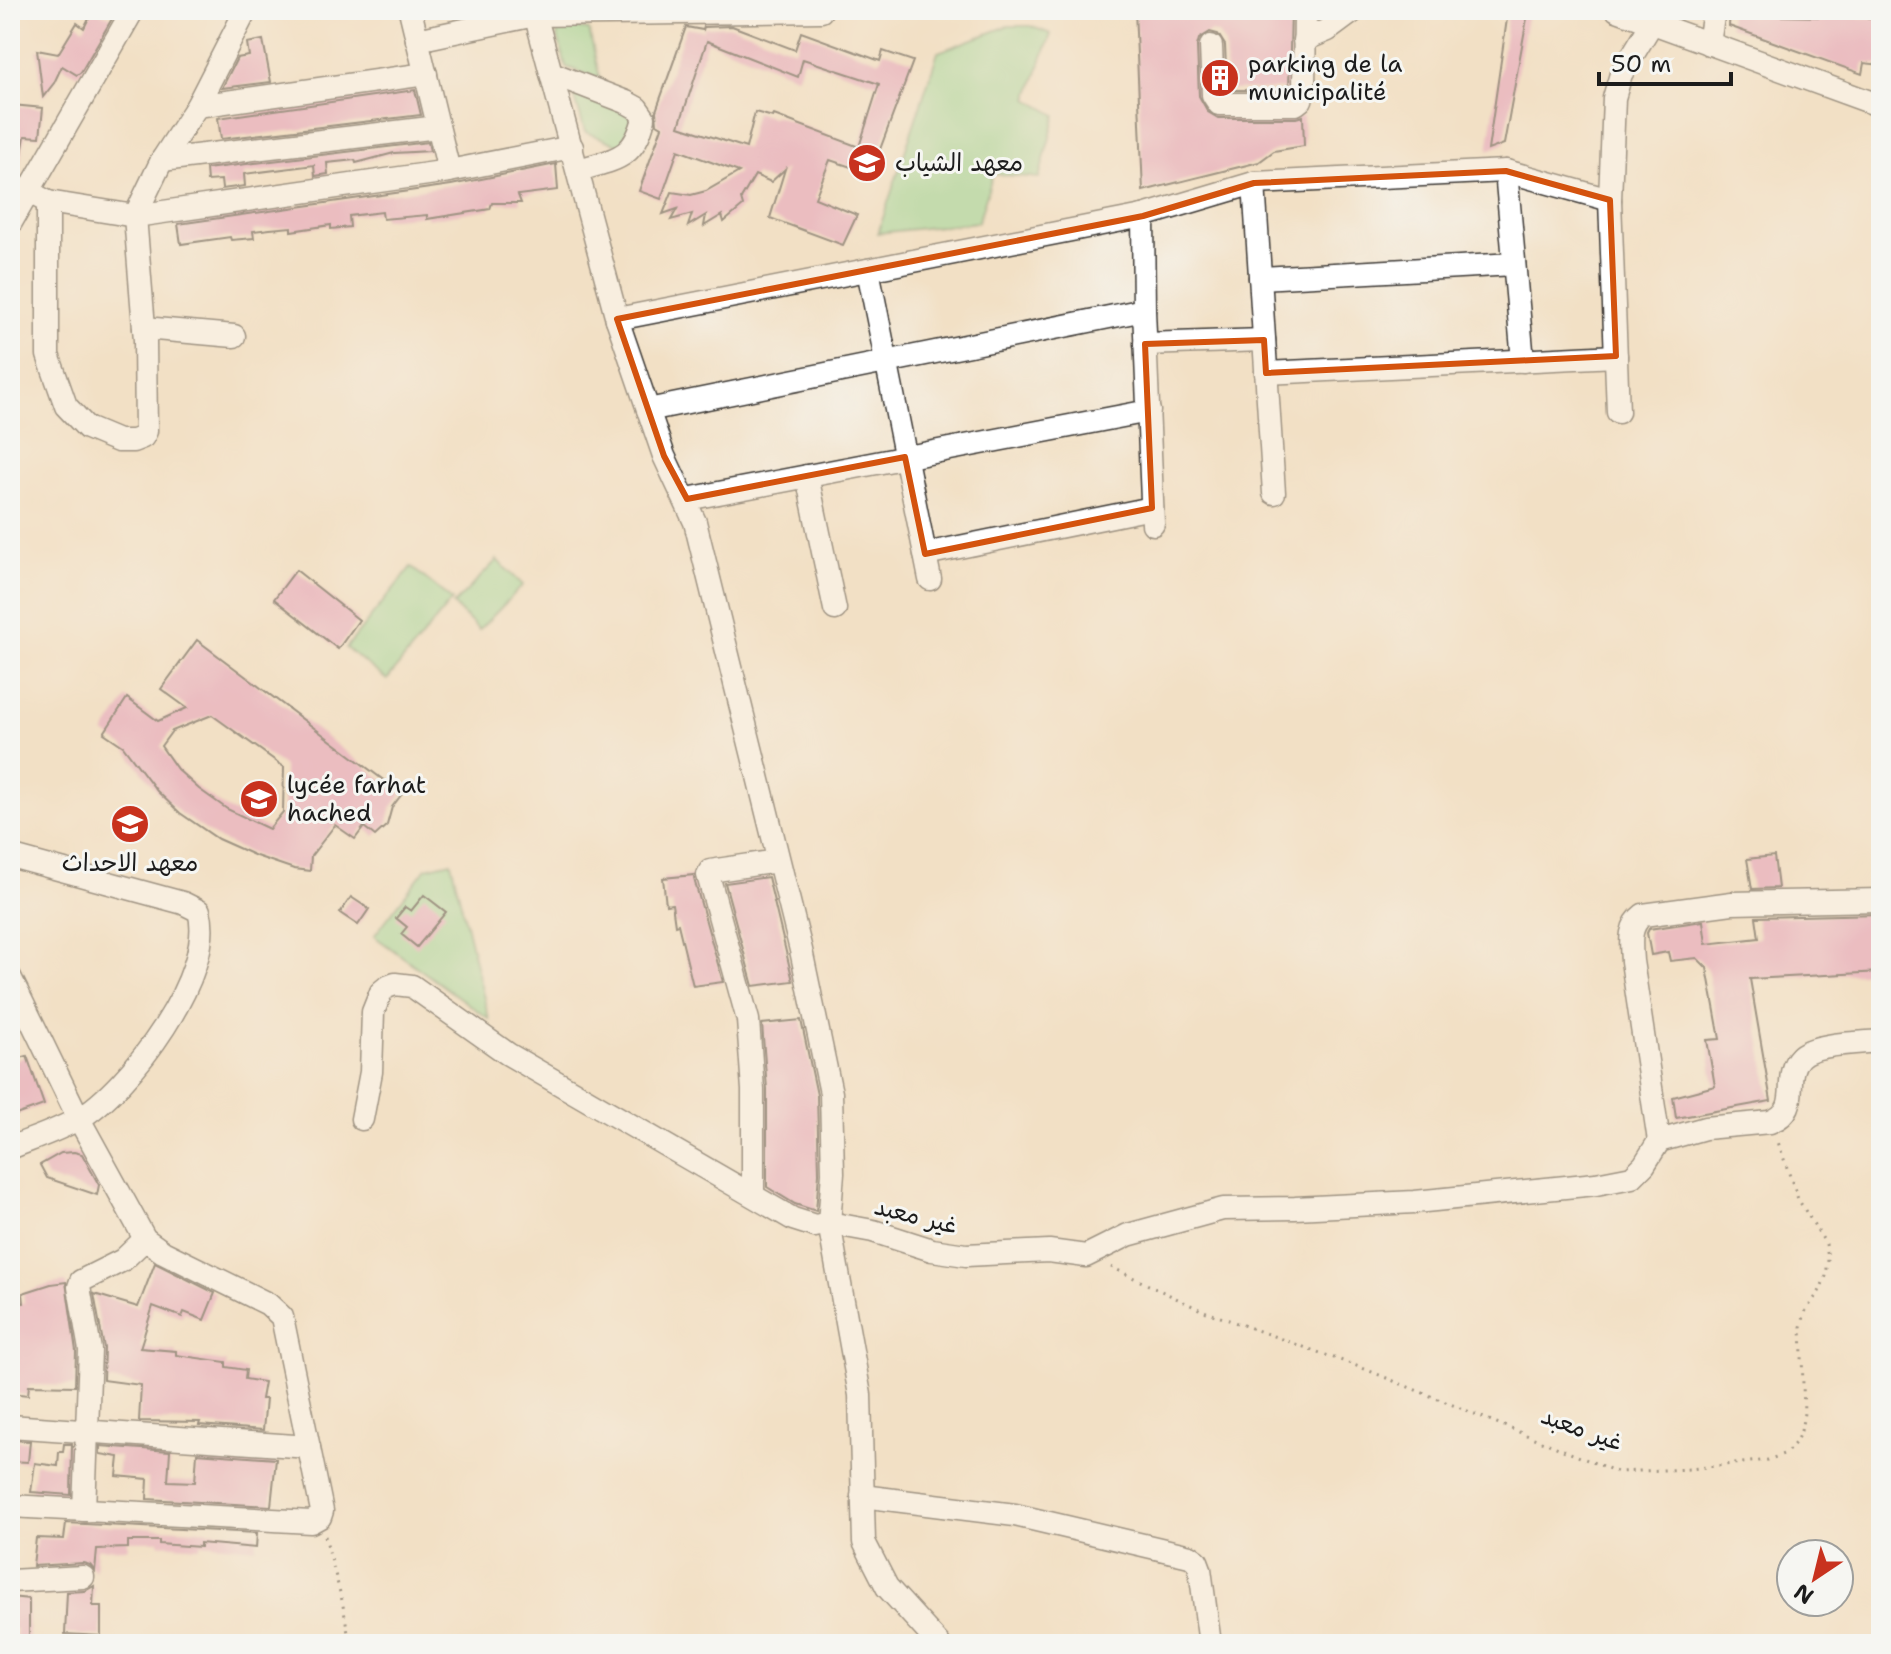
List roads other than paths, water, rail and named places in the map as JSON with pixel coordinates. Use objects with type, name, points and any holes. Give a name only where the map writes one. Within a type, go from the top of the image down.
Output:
[{"type":"street","points":[[10,224],[38,197],[133,10]]},
{"type":"street","points":[[410,10],[449,171]]},
{"type":"street","points":[[1211,46],[1216,102],[1226,106],[1291,105],[1301,100],[1303,95],[1305,10]]},
{"type":"street","points":[[1304,40],[1328,30],[1355,10]]},
{"type":"street","points":[[1617,10],[1881,106]]},
{"type":"street","points":[[1709,44],[1714,10]]},
{"type":"street","points":[[417,40],[534,12],[821,11]]},
{"type":"street","points":[[534,12],[617,319],[664,456],[687,499],[695,522],[831,1093],[833,1173],[829,1223],[860,1395],[864,1542],[887,1587],[939,1644]]},
{"type":"street","points":[[38,197],[48,355],[66,406],[87,428],[118,441],[143,437],[146,431],[144,328],[135,216],[162,160],[197,106],[237,13]]},
{"type":"street","points":[[1618,412],[1610,200],[1614,98],[1621,74],[1652,23]]},
{"type":"street","points":[[551,73],[626,102],[637,108],[644,118],[640,135],[624,156],[578,170]]},
{"type":"street","points":[[197,106],[426,74]]},
{"type":"street","points":[[162,160],[438,127]]},
{"type":"street","points":[[38,197],[135,216],[449,171],[572,147]]},
{"type":"street","points":[[617,319],[1143,216],[1254,183],[1506,171],[1610,200]]},
{"type":"street","points":[[1506,171],[1523,361]]},
{"type":"street","points":[[1254,183],[1274,493]]},
{"type":"street","points":[[925,554],[1152,516],[1143,216]]},
{"type":"street","points":[[1260,278],[1514,264]]},
{"type":"street","points":[[868,270],[930,579]]},
{"type":"street","points":[[648,410],[1144,310]]},
{"type":"street","points":[[144,328],[234,336]]},
{"type":"street","points":[[1145,344],[1264,340]]},
{"type":"street","points":[[1266,373],[1616,356]]},
{"type":"street","points":[[687,499],[1149,411]]},
{"type":"street","points":[[807,476],[835,609]]},
{"type":"street","points":[[10,856],[183,903],[199,911],[202,922],[201,947],[184,995],[123,1082],[79,1119],[10,1148]]},
{"type":"street","points":[[753,1195],[753,1090],[748,1020],[708,875],[710,871],[778,861]]},
{"type":"street","points":[[1881,900],[1732,903],[1643,915],[1631,935],[1632,961],[1659,1141],[1705,1128],[1779,1119],[1787,1110],[1794,1067],[1800,1056],[1813,1049],[1881,1041]]},
{"type":"street","points":[[10,977],[79,1119],[145,1239],[163,1252],[268,1304],[282,1317],[322,1511],[320,1517],[311,1522],[10,1506]]},
{"type":"street","name":"غير معبد","points":[[362,1119],[371,1072],[375,1003],[387,987],[403,984],[412,986],[508,1054],[805,1224],[829,1223],[873,1231],[932,1250],[966,1255],[1049,1251],[1086,1256],[1128,1235],[1223,1209],[1415,1202],[1596,1184],[1632,1177],[1644,1165],[1659,1141]]},
{"type":"street","points":[[84,1510],[90,1350],[80,1284],[123,1260],[145,1239]]},
{"type":"street","points":[[10,1426],[309,1447]]},
{"type":"street","points":[[862,1496],[1015,1515],[1190,1556],[1197,1561],[1200,1569],[1210,1644]]},
{"type":"street","points":[[10,1581],[83,1577]]},
{"type":"place","name":"parking de la municipalité","points":[[1220,78]]},
{"type":"place","name":"معهد الشياب","points":[[867,163]]},
{"type":"place","name":"lycée farhat hached","points":[[259,799]]},
{"type":"place","name":"معهد الاحداث","points":[[130,824]]}]
